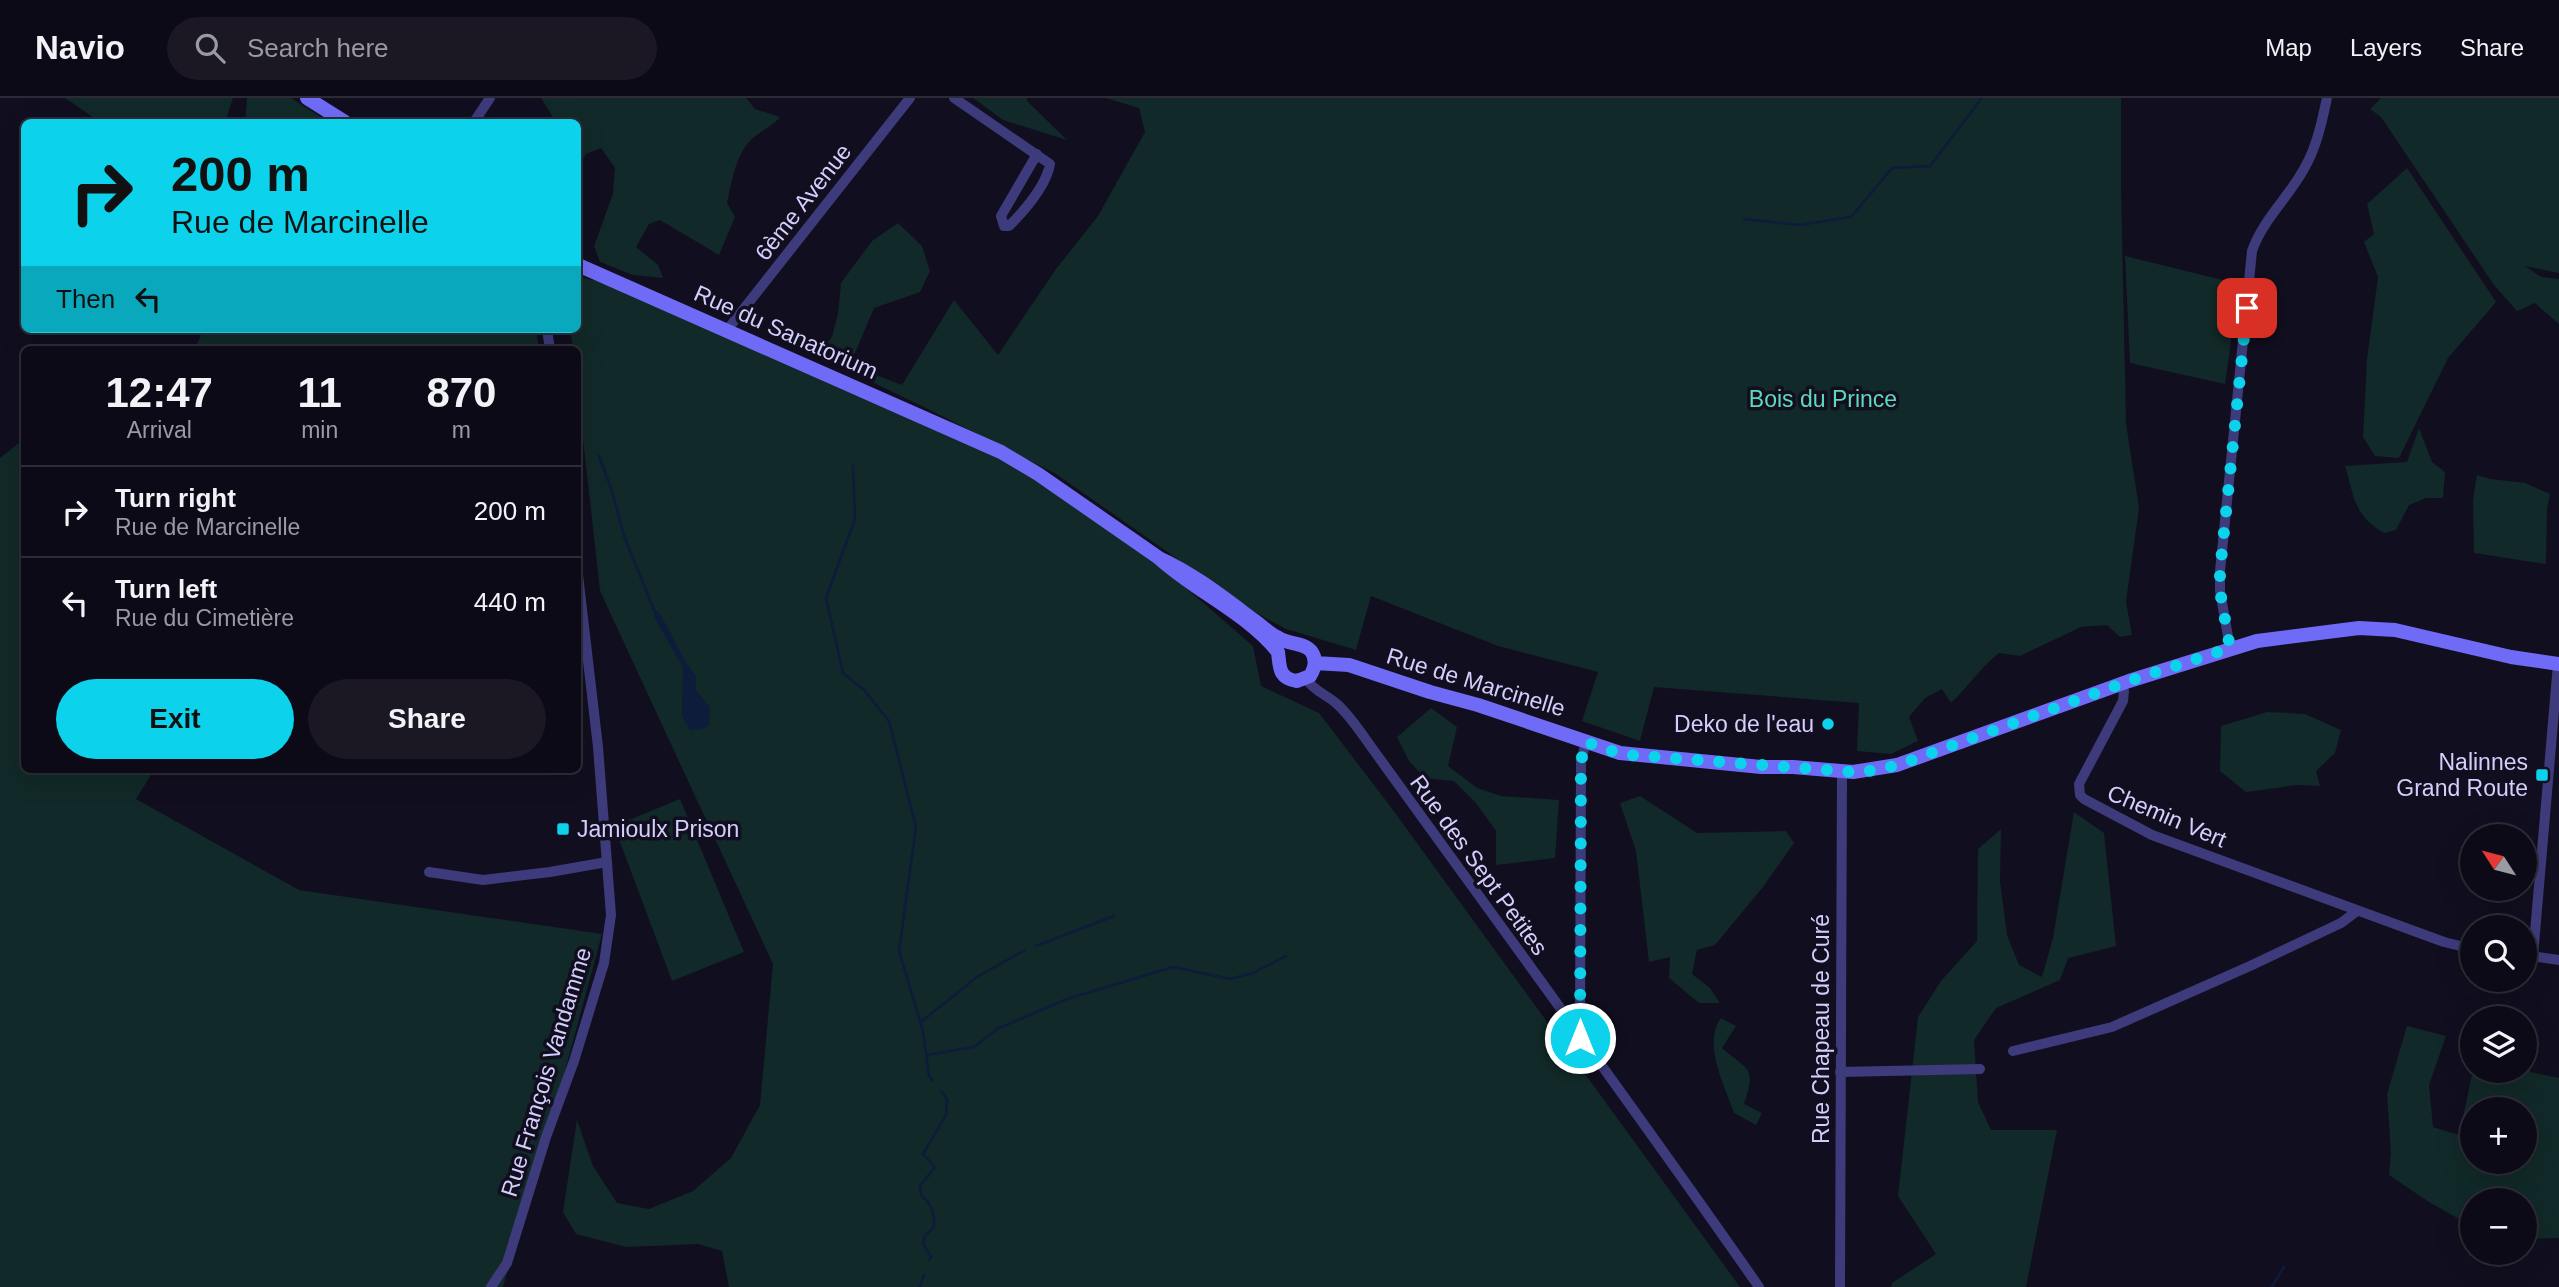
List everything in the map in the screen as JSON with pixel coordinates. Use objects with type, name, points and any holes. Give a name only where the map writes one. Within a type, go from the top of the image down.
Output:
[{"type":"street","points":[[307,98],[340,119]]},
{"type":"street","points":[[476,119],[490,98]]},
{"type":"street","name":"6ème Avenue","points":[[727,330],[910,98]]},
{"type":"street","points":[[954,98],[1037,154],[1050,164],[1048,176],[1016,219],[1009,226],[1004,226],[1001,216],[1037,154]]},
{"type":"street","points":[[2230,648],[2220,591],[2220,571],[2252,251],[2261,231],[2305,167],[2314,148],[2327,98]]},
{"type":"street","name":"Rue du Sanatorium","points":[[581,266],[976,440],[1023,464],[1159,558]]},
{"type":"street","points":[[1159,558],[1178,566],[1276,637],[1291,645],[1308,648],[1312,652],[1314,670],[1306,679],[1297,681],[1285,678],[1278,668],[1279,656],[1271,644],[1159,558]]},
{"type":"street","name":"Rue François Vandamme","points":[[491,1287],[507,1263],[604,963],[611,915],[598,747],[581,601]]},
{"type":"street","name":"Rue de Marcinelle","points":[[1315,663],[1349,665],[1631,755],[1842,771],[1869,771],[1897,765],[2121,684],[2230,648],[2275,638],[2353,628],[2376,628],[2401,631],[2511,657],[2558,664]]},
{"type":"street","points":[[1279,656],[1291,645]]},
{"type":"street","points":[[2533,915],[2558,664]]},
{"type":"street","name":"Rue des Sept Petites","points":[[1306,679],[1315,690],[1337,704],[1353,722],[1655,1138],[1759,1287]]},
{"type":"street","name":"Chemin Vert","points":[[2121,684],[2124,691],[2123,701],[2081,777],[2078,789],[2084,799],[2152,835],[2460,947]]},
{"type":"street","points":[[1580,1038],[1581,761],[1586,742]]},
{"type":"street","name":"Rue Chapeau de Curé","points":[[1840,1287],[1842,771]]},
{"type":"street","points":[[429,872],[483,880],[607,862]]},
{"type":"street","points":[[2013,1051],[2112,1027],[2149,1013],[2341,923],[2357,911]]},
{"type":"street","points":[[2537,956],[2559,960]]},
{"type":"street","points":[[1840,1072],[1980,1069]]},
{"type":"green space","points":[[65,98],[233,98],[226,119],[96,119]]},
{"type":"green space","points":[[247,98],[291,98],[324,119],[245,119]]},
{"type":"green space","points":[[541,98],[746,98],[755,109],[780,117],[754,138],[741,154],[727,203],[735,217],[719,255],[660,220],[649,224],[636,247],[658,265],[663,278],[633,275],[600,262],[594,246],[613,194],[615,168],[601,148],[586,154],[581,163],[581,119],[554,119]]},
{"type":"green space","points":[[973,98],[1027,98],[1067,140],[1003,120]]},
{"type":"green space","name":"Bois du Prince","points":[[1106,98],[2121,98],[2126,423],[2139,508],[2126,602],[2132,635],[2120,637],[2107,625],[2081,627],[2020,656],[1999,653],[1951,703],[1942,689],[1925,698],[1909,717],[1918,741],[1891,754],[1857,751],[1859,703],[1654,687],[1640,741],[1582,721],[1598,672],[1498,646],[1371,596],[1356,650],[1286,629],[1249,609],[1056,474],[816,355],[832,337],[838,314],[841,283],[872,241],[898,223],[922,246],[930,271],[920,292],[874,308],[850,365],[902,385],[954,300],[998,355],[1056,269],[1098,216],[1145,132],[1139,108]]},
{"type":"green space","points":[[2381,98],[2559,98],[2559,273],[2525,266],[2541,277],[2559,279],[2559,324],[2535,303],[2517,311],[2494,285],[2381,117],[2370,109]]},
{"type":"green space","points":[[2407,168],[2496,302],[2448,358],[2399,458],[2375,456],[2363,437],[2367,359],[2378,277],[2364,242],[2374,234],[2367,204]]},
{"type":"green space","points":[[2125,256],[2239,284],[2225,384],[2130,363]]},
{"type":"green space","points":[[581,278],[608,283],[838,388],[1002,458],[1155,561],[1253,646],[1261,686],[1319,713],[1390,806],[1740,1287],[729,1287],[722,1251],[698,1244],[626,1247],[576,1234],[563,1212],[577,1120],[593,1166],[617,1203],[649,1209],[693,1191],[731,1158],[760,1105],[773,964],[600,591],[581,421],[581,346],[572,346],[571,333],[581,333]]},
{"type":"green space","points":[[202,333],[537,333],[538,346],[196,346]]},
{"type":"green space","points":[[2419,428],[2432,462],[2445,472],[2443,498],[2426,498],[2409,505],[2396,530],[2384,533],[2361,512],[2345,466],[2407,462]]},
{"type":"green space","points":[[21,441],[21,773],[152,773],[136,799],[299,890],[602,934],[503,1287],[0,1287],[0,458]]},
{"type":"green space","points":[[2477,475],[2525,483],[2550,494],[2547,509],[2546,564],[2474,553],[2473,500]]},
{"type":"green space","points":[[1431,708],[1457,727],[1448,766],[1477,788],[1501,796],[1559,800],[1555,858],[1496,865],[1496,831],[1476,803],[1454,781],[1425,778],[1409,761],[1397,737]]},
{"type":"green space","points":[[2267,712],[2305,714],[2341,730],[2335,753],[2316,771],[2320,786],[2297,785],[2246,792],[2220,771],[2221,726]]},
{"type":"green space","points":[[1640,796],[1697,833],[1786,831],[1794,843],[1763,887],[1715,945],[1697,950],[1692,974],[1710,988],[1720,1003],[1699,1003],[1669,978],[1670,957],[1649,962],[1636,851],[1620,803]]},
{"type":"green space","points":[[680,799],[744,952],[672,981],[614,826]]},
{"type":"green space","points":[[2074,812],[2104,833],[2116,946],[2068,958],[2060,980],[1996,1008],[1974,1040],[1978,1102],[1991,1130],[2057,1130],[2026,1287],[1891,1287],[1892,1283],[1936,1254],[1898,1196],[1918,1017],[1941,981],[1977,941],[1978,849],[2001,829],[2000,881],[2007,935],[2019,965],[2042,977],[2053,938]]},
{"type":"green space","points":[[1721,1018],[1736,1026],[1722,1048],[1748,1071],[1750,1083],[1744,1104],[1762,1113],[1756,1125],[1734,1113],[1721,1078],[1714,1052],[1714,1040]]},
{"type":"green space","points":[[2407,1026],[2446,1036],[2429,1085],[2433,1127],[2460,1135],[2460,1174],[2537,1174],[2537,1097],[2467,1097],[2470,1083],[2537,1083],[2537,1073],[2559,1078],[2559,1238],[2537,1239],[2537,1188],[2460,1188],[2460,1220],[2389,1175],[2391,1153],[2387,1094]]},
{"type":"water","points":[[654,610],[659,612],[696,676],[696,690],[710,707],[709,725],[702,729],[690,730],[682,716],[683,667],[654,617]]},
{"type":"waterway","points":[[1744,219],[1799,225],[1851,217],[1892,168],[1930,166],[1982,98]]},
{"type":"waterway","points":[[599,456],[624,536],[654,610]]},
{"type":"waterway","points":[[853,466],[855,519],[826,598],[843,673],[864,690],[889,721],[916,827],[899,951],[923,1031],[929,1076],[933,1081]]},
{"type":"waterway","points":[[1036,946],[1114,916]]},
{"type":"waterway","points":[[922,1021],[977,977],[1025,950]]},
{"type":"waterway","points":[[927,1055],[974,1047],[997,1029],[1067,999],[1173,967],[1230,979],[1253,973],[1286,956]]},
{"type":"waterway","points":[[929,1260],[931,1257],[923,1243],[925,1236],[934,1227],[934,1218],[930,1205],[921,1195],[920,1186],[935,1167],[923,1154],[946,1115],[947,1099],[941,1091]]},
{"type":"waterway","points":[[2272,1287],[2284,1267]]},
{"type":"waterway","points":[[920,1287],[924,1275]]},
{"type":"place","name":"Deko de l'eau","points":[[1828,724]]},
{"type":"place","name":"Nalinnes Grand Route","points":[[2542,775]]},
{"type":"place","name":"Jamioulx Prison","points":[[563,829]]},
{"type":"route","points":[[1580,1038],[1581,761],[1586,742],[1631,755],[1761,767],[1871,771],[1904,763],[2129,681],[2230,648],[2220,591],[2220,571],[2247,308]]}]
